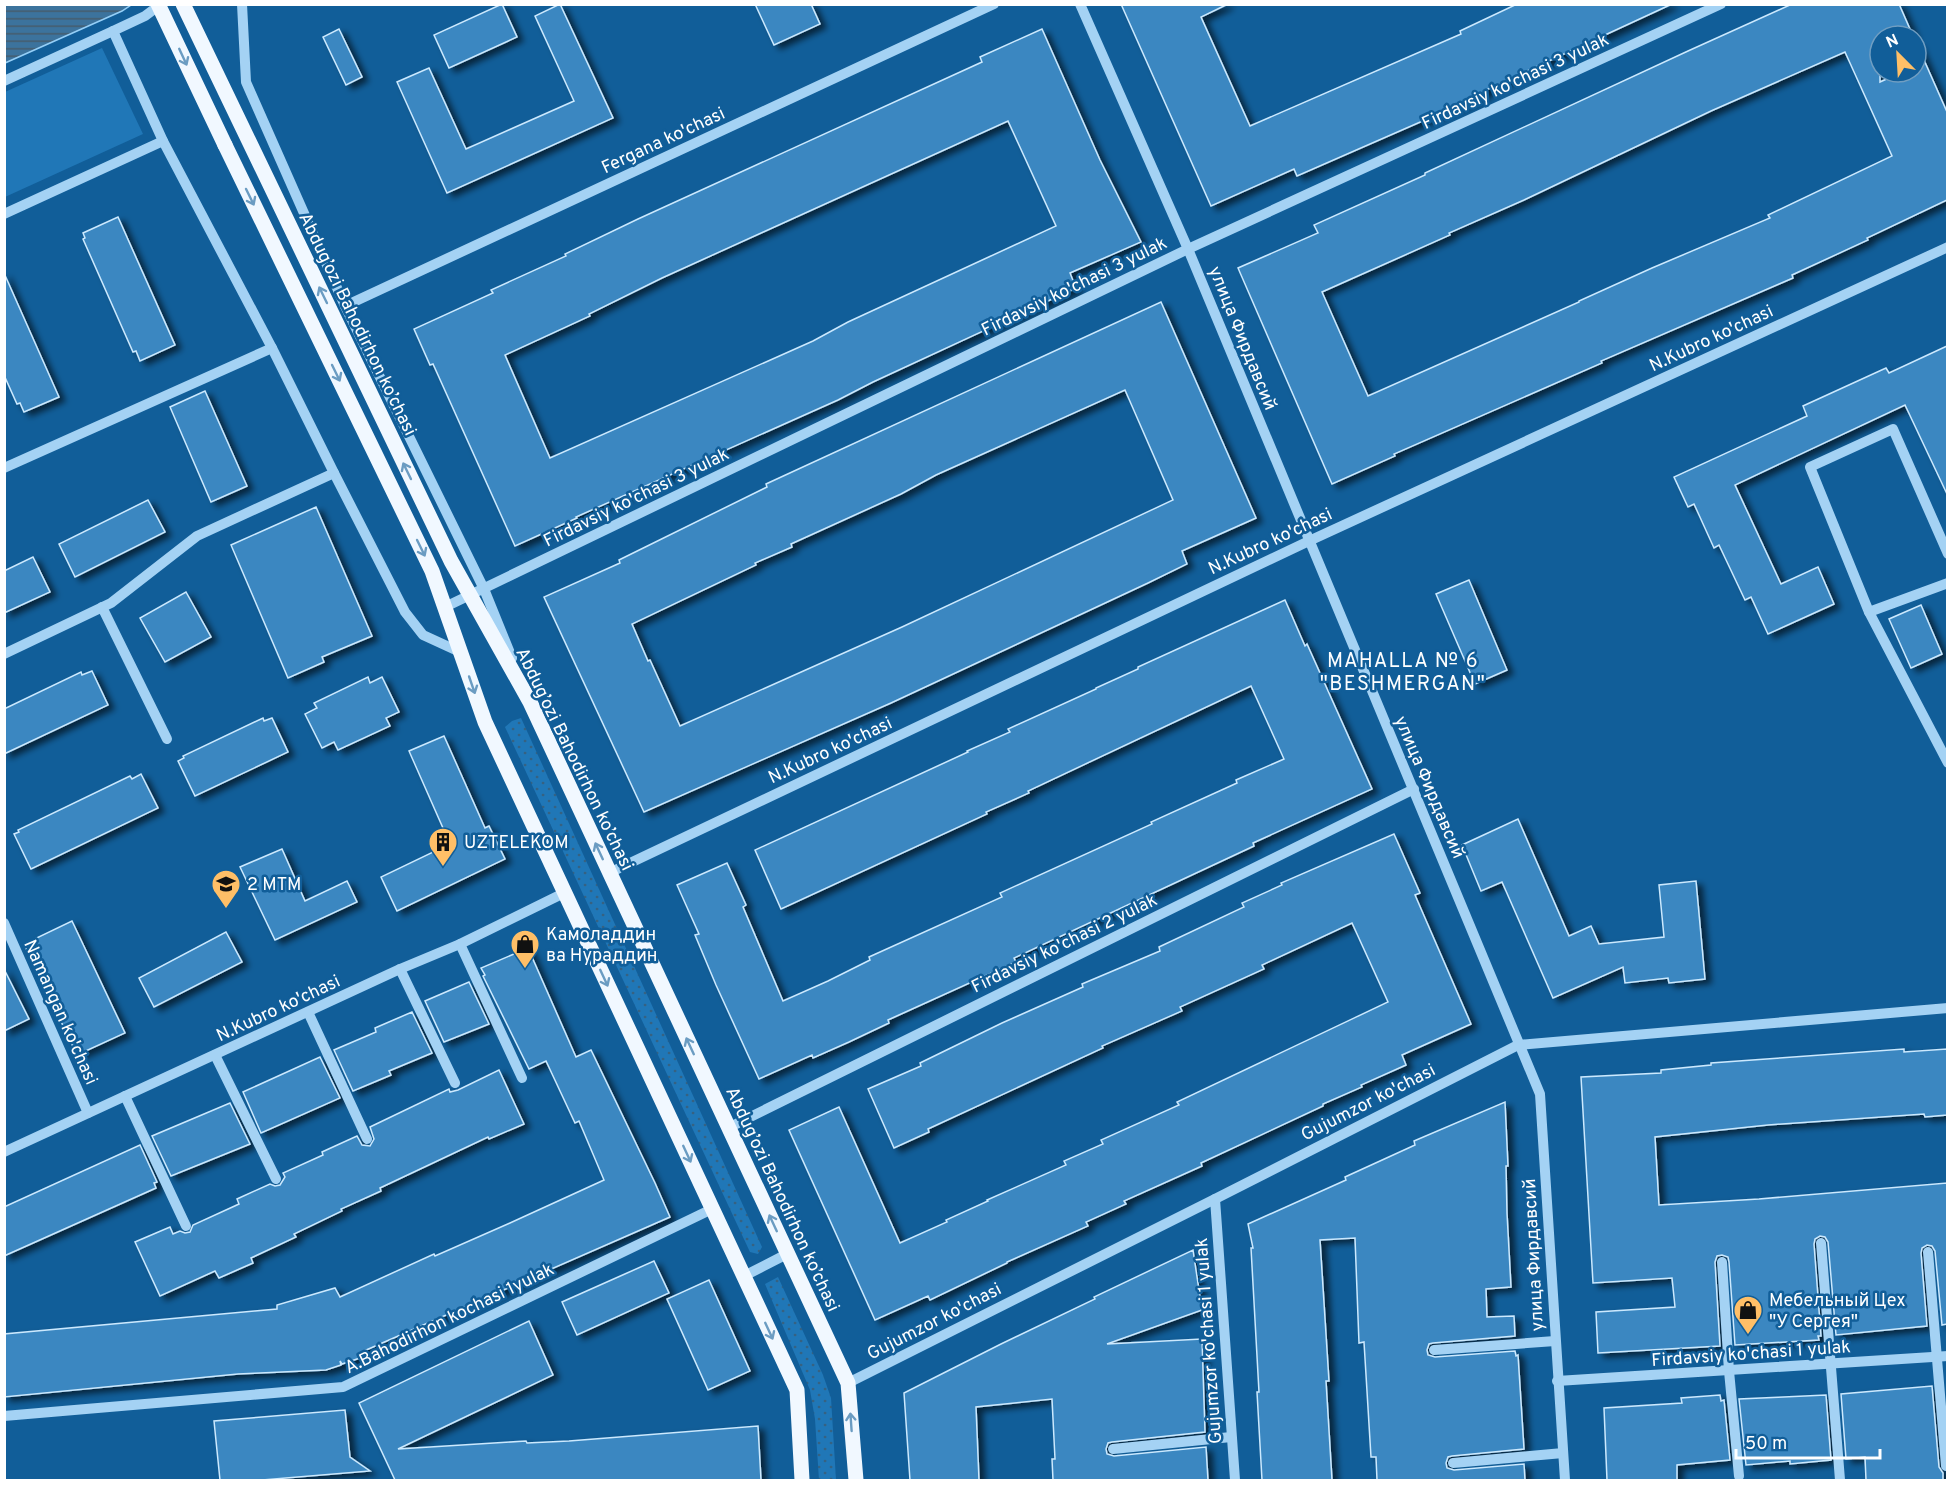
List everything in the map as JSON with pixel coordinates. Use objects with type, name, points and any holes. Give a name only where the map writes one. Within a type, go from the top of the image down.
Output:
[{"type":"main road","points":[[160,4],[225,145],[432,570],[484,722],[797,1390],[802,1480]]},
{"type":"main road","name":"Abdug’ozi Bahodirhon ko’chasi","points":[[183,4],[446,551],[530,702],[848,1383],[856,1480]]},
{"type":"street","points":[[4,81],[146,16],[160,4]]},
{"type":"street","points":[[242,4],[246,82],[345,306],[484,589],[530,702]]},
{"type":"street","name":"Fergana ko'chasi","points":[[345,306],[994,4]]},
{"type":"street","name":"улица Фирдавсий","points":[[1080,4],[1188,249],[1540,1094],[1565,1480]]},
{"type":"street","name":"Firdavsiy ko'chasi 3 yulak","points":[[445,607],[1188,249],[1721,4]]},
{"type":"street","points":[[113,31],[163,141],[272,348],[405,612],[423,635],[460,652]]},
{"type":"street","points":[[4,214],[163,141]]},
{"type":"street","name":"N.Kubro ko'chasi","points":[[609,873],[1309,541],[1947,247]]},
{"type":"street","points":[[4,468],[272,348]]},
{"type":"street","points":[[1947,555],[1893,429],[1810,467],[1869,612],[1947,763]]},
{"type":"street","points":[[4,654],[111,603],[197,536],[334,473]]},
{"type":"street","points":[[1869,612],[1947,583]]},
{"type":"street","points":[[102,607],[167,739]]},
{"type":"street","name":"Firdavsiy ko'chasi 2 yulak","points":[[728,1128],[1414,789]]},
{"type":"street","name":"N.Kubro ko'chasi","points":[[4,1152],[400,969],[460,944],[564,893]]},
{"type":"street","name":"Namangan ko'chasi","points":[[4,923],[88,1113]]},
{"type":"street","points":[[460,944],[522,1078]]},
{"type":"street","points":[[400,969],[455,1083]]},
{"type":"street","name":"Gujumzor ko'chasi","points":[[848,1383],[1518,1045],[1947,1008]]},
{"type":"street","points":[[308,1012],[367,1139]]},
{"type":"street","points":[[215,1056],[276,1179]]},
{"type":"street","points":[[125,1096],[186,1226]]},
{"type":"street","name":"Gujumzor ko'chasi 1 yulak","points":[[1215,1199],[1235,1480]]},
{"type":"street","name":"A.Bahodirhon kochasi 1yulak","points":[[4,1416],[344,1388],[712,1209]]},
{"type":"street","points":[[1821,1243],[1840,1480]]},
{"type":"street","points":[[1928,1252],[1942,1357],[1946,1466]]},
{"type":"street","points":[[744,1276],[787,1254]]},
{"type":"street","points":[[1722,1262],[1739,1476]]},
{"type":"street","points":[[1434,1350],[1555,1341]]},
{"type":"street","name":"Firdavsiy ko'chasi 1 yulak","points":[[1557,1381],[1942,1357]]},
{"type":"street","points":[[1113,1449],[1231,1437]]},
{"type":"street","points":[[1453,1462],[1563,1452]]},
{"type":"shaded area","points":[[5,4],[131,4],[131,5],[5,63]]},
{"type":"shaded area","points":[[102,48],[143,134],[5,197],[5,92]]},
{"type":"shaded area","points":[[521,718],[762,1247],[758,1254],[750,1252],[505,727]]},
{"type":"shaded area","points":[[778,1277],[823,1375],[831,1398],[836,1480],[819,1480],[815,1419],[810,1390],[765,1284]]},
{"type":"building","points":[[502,4],[517,37],[449,68],[434,35]]},
{"type":"building","points":[[560,4],[613,118],[447,193],[397,82],[429,68],[466,149],[574,101],[535,16]]},
{"type":"building","points":[[755,4],[811,4],[820,24],[774,45]]},
{"type":"building","points":[[1121,4],[1228,4],[1201,17],[1250,126],[1461,34],[1460,31],[1517,4],[1672,4],[1484,91],[1485,94],[1297,176],[1294,169],[1211,206]]},
{"type":"building","points":[[1792,4],[1899,4],[1908,24],[1868,24],[1868,84],[1928,84],[1928,69],[1947,112],[1947,200],[1792,275],[1793,278],[1601,361],[1602,363],[1394,454],[1395,456],[1332,484],[1238,268],[1318,233],[1314,225],[1425,175],[1425,173]],"holes":[[[1845,52],[1892,156],[1768,215],[1770,218],[1652,268],[1368,396],[1322,292],[1450,235],[1449,233],[1711,111]]]},
{"type":"building","points":[[339,29],[362,77],[346,85],[323,37]]},
{"type":"building","points":[[1042,29],[1100,160],[1141,242],[1070,273],[1076,288],[838,400],[515,546],[433,364],[430,365],[414,329],[493,293],[491,290],[566,256],[565,254],[638,219],[982,62],[980,57]],"holes":[[[1008,121],[1056,226],[848,322],[813,341],[550,458],[505,355],[590,316],[589,314],[662,278]]]},
{"type":"building","points":[[118,217],[175,345],[140,361],[136,351],[133,352],[83,239],[85,238],[83,233]]},
{"type":"building","points":[[4,273],[59,397],[24,412],[20,403],[17,404],[4,375]]},
{"type":"building","points":[[1161,302],[1256,518],[1182,551],[1187,564],[1148,583],[891,703],[644,812],[544,597],[620,563],[619,560],[767,487],[766,484]],"holes":[[[1125,390],[1173,500],[902,627],[680,726],[632,624],[792,547],[791,544],[901,494],[936,475]]]},
{"type":"building","points":[[1947,346],[1947,494],[1905,405],[1735,485],[1781,584],[1818,567],[1834,604],[1768,634],[1751,597],[1745,600],[1719,545],[1714,548],[1694,504],[1688,507],[1674,477],[1807,416],[1803,406],[1886,368],[1889,373]]},
{"type":"building","points":[[205,391],[247,486],[211,502],[170,407]]},
{"type":"building","points":[[148,500],[165,532],[75,577],[59,544]]},
{"type":"building","points":[[316,507],[372,636],[322,657],[324,662],[288,678],[231,545]]},
{"type":"building","points":[[33,557],[50,592],[4,613],[4,571]]},
{"type":"building","points":[[1469,580],[1507,670],[1475,684],[1436,594]]},
{"type":"building","points":[[186,592],[211,637],[165,662],[140,618]]},
{"type":"building","points":[[1285,600],[1372,789],[1253,843],[1254,846],[1014,958],[1016,962],[888,1020],[889,1023],[849,1042],[813,1058],[812,1055],[759,1079],[716,985],[695,935],[699,934],[677,885],[727,863],[746,905],[743,907],[783,1001],[828,981],[870,960],[869,957],[1002,897],[1000,893],[1152,824],[1151,822],[1237,783],[1236,780],[1284,759],[1251,686],[1028,791],[1029,793],[986,812],[987,814],[781,909],[755,850],[968,752],[1010,732],[1008,729]]},
{"type":"building","points":[[1921,605],[1942,654],[1911,668],[1889,619]]},
{"type":"building","points":[[92,671],[108,705],[4,754],[4,709],[81,672],[82,675]]},
{"type":"building","points":[[368,677],[370,683],[382,677],[399,712],[386,718],[390,726],[338,750],[334,742],[322,748],[305,714],[317,708],[314,703]]},
{"type":"building","points":[[263,718],[264,721],[272,718],[288,752],[195,796],[178,761],[184,758],[183,756]]},
{"type":"building","points":[[444,736],[485,828],[489,826],[505,859],[397,911],[381,877],[450,844],[409,751]]},
{"type":"building","points":[[141,774],[158,808],[31,869],[14,834],[19,832],[18,830],[130,776],[132,779]]},
{"type":"building","points":[[1518,819],[1569,936],[1591,926],[1599,944],[1664,937],[1659,885],[1696,881],[1705,979],[1669,983],[1668,978],[1625,983],[1623,967],[1553,998],[1502,882],[1481,891],[1462,845]]},
{"type":"building","points":[[1394,834],[1420,893],[1415,895],[1471,1024],[1402,1055],[1406,1065],[1201,1163],[1202,1166],[1124,1201],[1126,1204],[1086,1222],[1088,1226],[930,1300],[928,1296],[875,1320],[789,1130],[839,1107],[900,1243],[947,1222],[946,1220],[987,1200],[1066,1165],[1064,1161],[1103,1144],[1101,1140],[1179,1105],[1177,1102],[1388,1002],[1352,923],[1262,965],[1264,969],[1180,1007],[1182,1011],[1102,1046],[1103,1048],[928,1129],[929,1132],[894,1148],[868,1089],[921,1066],[920,1063],[1002,1023],[1083,987],[1082,984],[1160,951],[1159,947],[1244,907],[1242,903],[1282,885],[1281,883]]},
{"type":"building","points":[[282,849],[305,901],[347,881],[357,902],[275,940],[240,867]]},
{"type":"building","points":[[72,921],[125,1033],[77,1055],[24,944]]},
{"type":"building","points":[[226,932],[242,962],[154,1007],[139,978]]},
{"type":"building","points":[[528,948],[576,1057],[591,1050],[670,1217],[364,1351],[366,1356],[342,1364],[340,1361],[341,1365],[326,1370],[238,1374],[4,1397],[4,1334],[277,1309],[277,1305],[335,1288],[340,1297],[604,1180],[579,1121],[575,1123],[546,1061],[529,1069],[483,976],[485,975],[481,968]]},
{"type":"building","points":[[4,969],[29,1019],[4,1031]]},
{"type":"building","points":[[469,982],[489,1024],[444,1042],[425,1001]]},
{"type":"building","points":[[412,1012],[432,1053],[389,1071],[391,1075],[353,1091],[334,1050],[376,1032],[375,1028]]},
{"type":"building","points":[[1904,1049],[1904,1052],[1947,1049],[1947,1115],[1925,1117],[1924,1114],[1768,1125],[1655,1137],[1659,1205],[1947,1183],[1947,1324],[1942,1325],[1935,1251],[1932,1246],[1927,1245],[1922,1248],[1921,1253],[1927,1326],[1836,1335],[1828,1242],[1825,1237],[1820,1236],[1815,1239],[1814,1244],[1821,1336],[1818,1336],[1819,1340],[1735,1345],[1729,1262],[1728,1257],[1722,1255],[1717,1256],[1715,1262],[1720,1346],[1598,1353],[1596,1312],[1675,1307],[1672,1278],[1593,1283],[1581,1077],[1661,1073],[1661,1070],[1711,1065],[1711,1063]]},
{"type":"building","points":[[320,1057],[340,1098],[261,1133],[243,1092]]},
{"type":"building","points":[[499,1070],[524,1124],[489,1139],[488,1137],[380,1188],[381,1191],[341,1209],[342,1211],[294,1234],[296,1237],[251,1258],[253,1263],[219,1278],[215,1271],[160,1296],[135,1242],[170,1227],[173,1234],[180,1231],[190,1232],[193,1225],[239,1204],[237,1199],[270,1184],[280,1185],[285,1177],[283,1173],[323,1155],[322,1152],[357,1136],[362,1145],[370,1146],[374,1139],[370,1127],[449,1089],[450,1092],[458,1090]]},
{"type":"building","points":[[1505,1102],[1511,1287],[1486,1289],[1487,1317],[1514,1316],[1515,1336],[1433,1343],[1429,1344],[1427,1350],[1428,1355],[1435,1357],[1515,1351],[1516,1356],[1518,1355],[1524,1449],[1452,1456],[1448,1457],[1446,1463],[1447,1468],[1454,1470],[1524,1464],[1525,1480],[1377,1480],[1376,1457],[1371,1457],[1364,1342],[1359,1343],[1355,1238],[1320,1240],[1329,1381],[1326,1381],[1332,1480],[1262,1480],[1251,1248],[1253,1248],[1248,1224],[1346,1180],[1345,1177],[1415,1145],[1414,1141]]},
{"type":"building","points":[[230,1103],[250,1144],[171,1176],[152,1136]]},
{"type":"building","points":[[140,1145],[157,1182],[154,1183],[156,1188],[4,1256],[4,1207]]},
{"type":"building","points":[[1193,1250],[1202,1310],[1107,1344],[1202,1339],[1205,1432],[1112,1442],[1108,1443],[1106,1449],[1107,1454],[1114,1456],[1206,1447],[1208,1480],[1053,1480],[1052,1459],[1055,1459],[1052,1399],[976,1407],[979,1480],[910,1480],[904,1393]]},
{"type":"building","points":[[654,1261],[669,1293],[577,1335],[562,1302]]},
{"type":"building","points":[[709,1280],[750,1371],[708,1390],[667,1299]]},
{"type":"building","points":[[529,1321],[553,1375],[398,1449],[526,1441],[527,1443],[569,1441],[758,1426],[761,1480],[395,1480],[359,1403]]},
{"type":"building","points":[[1932,1386],[1939,1467],[1943,1473],[1943,1480],[1866,1480],[1865,1457],[1846,1459],[1841,1394]]},
{"type":"building","points":[[1720,1395],[1721,1401],[1724,1400],[1730,1460],[1677,1465],[1677,1480],[1607,1480],[1604,1408],[1682,1403],[1681,1398]]},
{"type":"building","points":[[1826,1395],[1831,1460],[1746,1465],[1739,1399]]},
{"type":"building","points":[[345,1410],[350,1457],[370,1471],[262,1480],[220,1480],[214,1421]]},
{"type":"place","name":"UZTELEKOM","points":[[443,868]]},
{"type":"place","name":"2 MTM","points":[[226,910]]},
{"type":"place","name":"Камоладдин ва Нураддин","points":[[525,970]]},
{"type":"place","name":"Мебельный Цех \"У Сергея\"","points":[[1748,1336]]},
{"type":"district","name":"MAHALLA № 6 \"BESHMERGAN\"","points":[[1403,672]]}]
